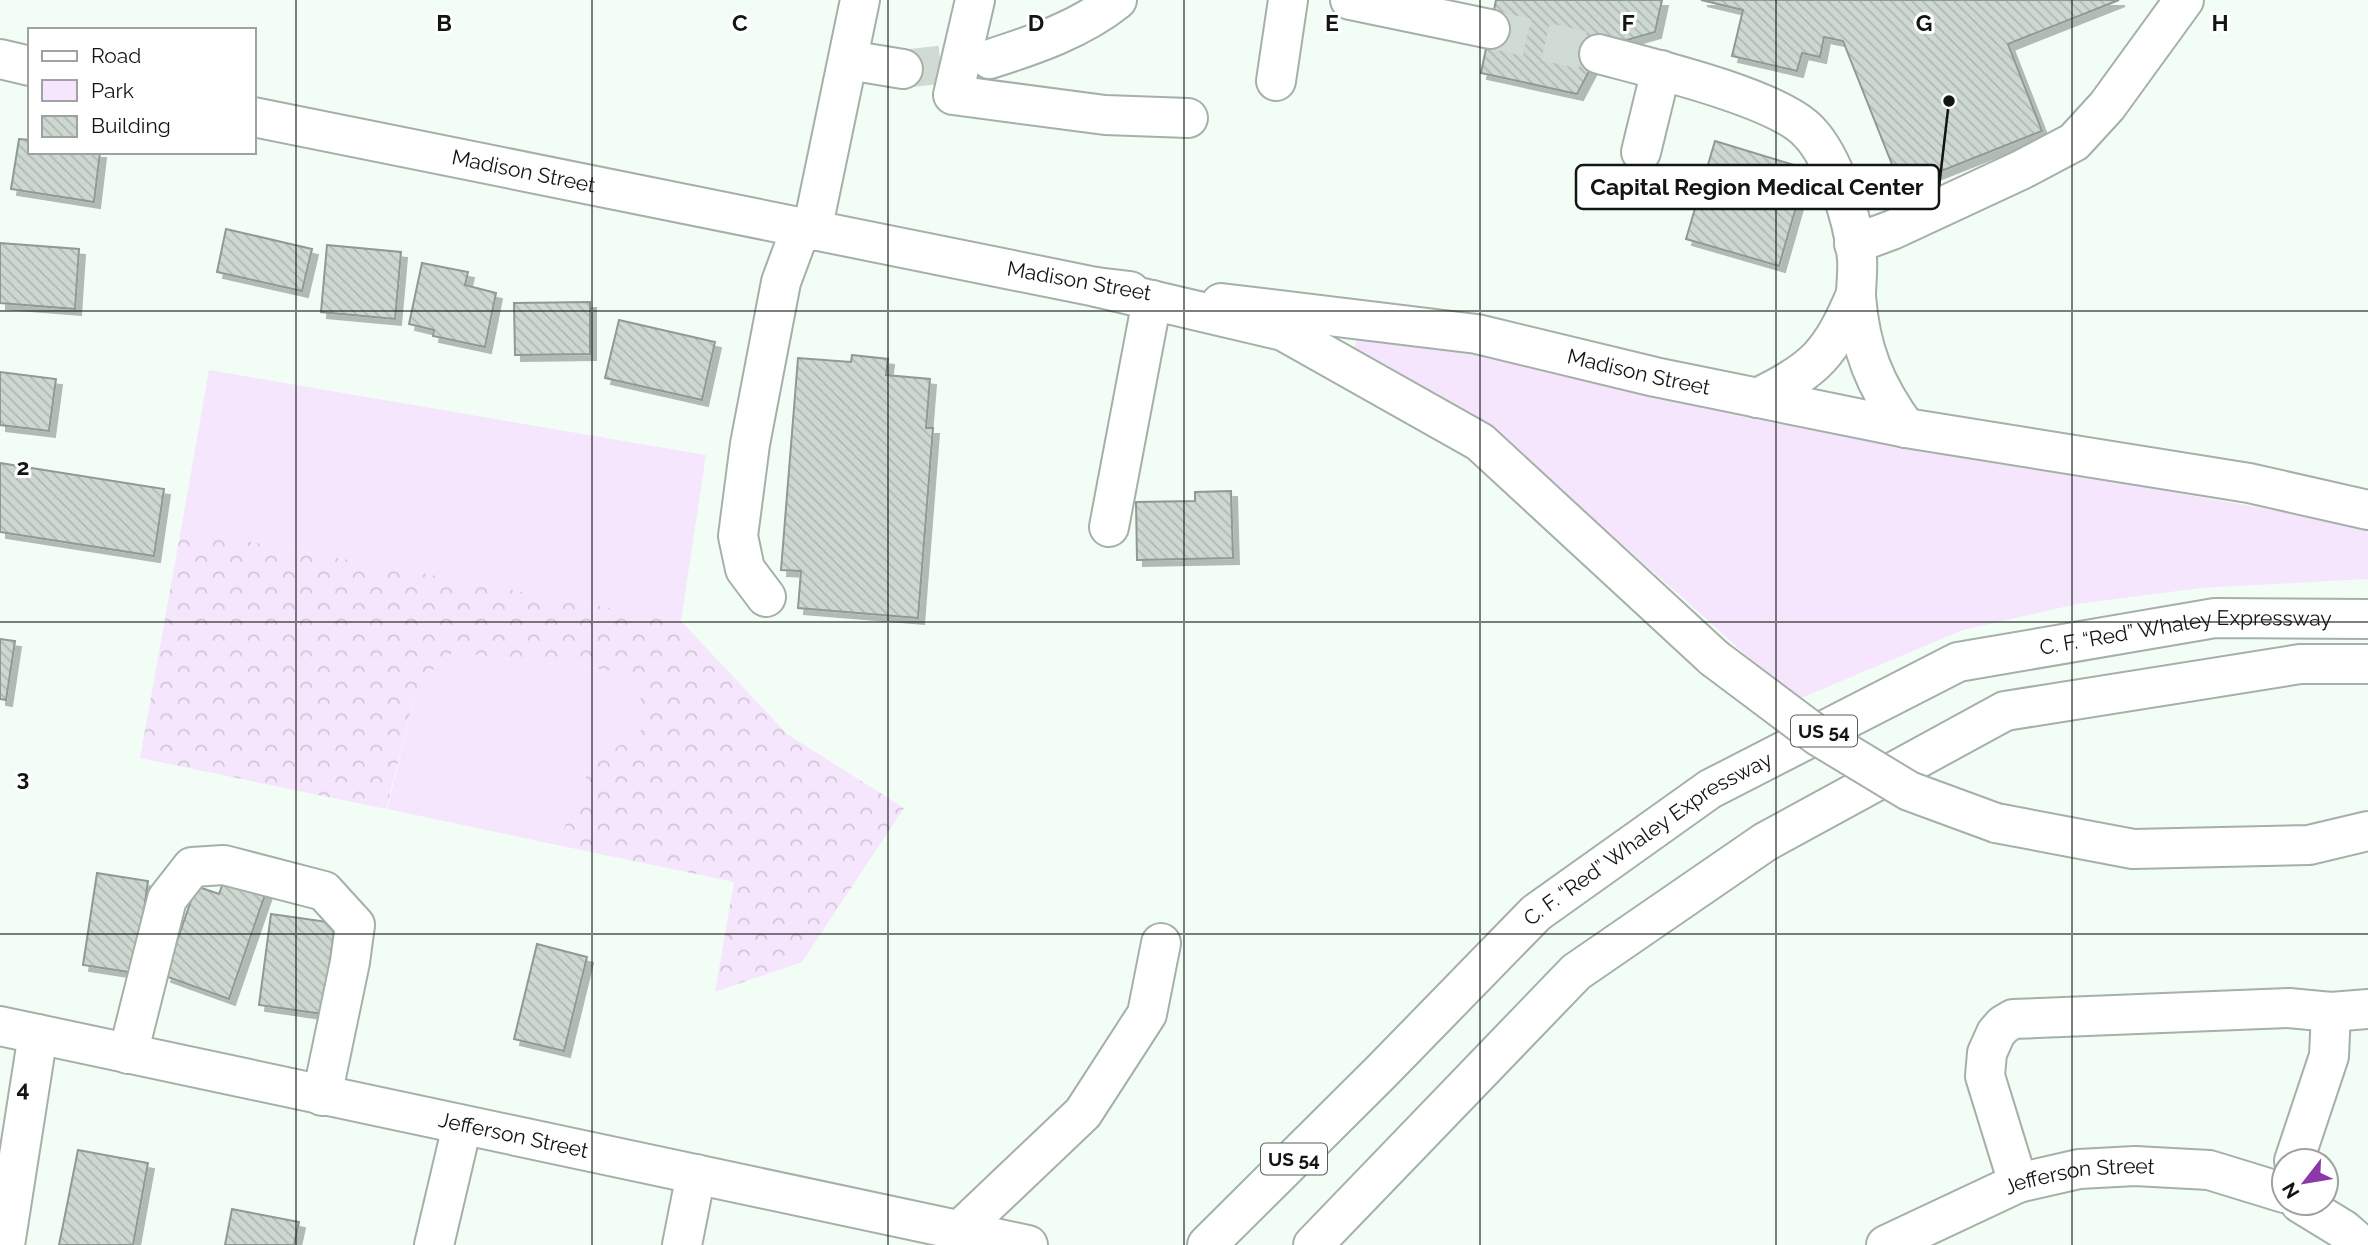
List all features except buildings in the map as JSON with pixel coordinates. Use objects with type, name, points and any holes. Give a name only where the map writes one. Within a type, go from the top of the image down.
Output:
[{"type":"main road","points":[[766,597],[745,569],[738,536],[750,444],[781,282],[807,229],[860,0]]},
{"type":"main road","points":[[975,0],[953,95],[1105,115],[1188,118]]},
{"type":"main road","points":[[990,59],[1034,45],[1117,0]]},
{"type":"main road","points":[[1276,81],[1287,0]]},
{"type":"main road","points":[[1350,0],[1490,29]]},
{"type":"main road","points":[[1854,244],[1892,230],[2021,170],[2074,142],[2107,106],[2183,0]]},
{"type":"main road","points":[[1599,54],[1661,70],[1734,94],[1783,113],[1807,129],[1823,151],[1836,178],[1854,244],[1861,332],[1871,371],[1885,401],[1906,428]]},
{"type":"main road","points":[[0,59],[28,66]]},
{"type":"main road","points":[[848,60],[903,69]]},
{"type":"main road","points":[[1641,152],[1661,70]]},
{"type":"main road","name":"Madison Street","points":[[256,117],[1096,287],[1477,334],[1655,377],[1906,428],[2249,483],[2368,510]]},
{"type":"main road","points":[[1096,287],[1283,331],[1480,442],[1714,657],[1818,736],[1909,791],[1996,823],[2133,849],[2309,845],[2368,831]]},
{"type":"main road","points":[[1757,398],[1789,383],[1808,370],[1828,349],[1856,294]]},
{"type":"main road","points":[[1109,527],[1152,300]]},
{"type":"main road","name":"C. F. “Red” Whaley Expressway","points":[[1207,1245],[1536,913],[1710,789],[1958,662],[2215,618],[2368,618]]},
{"type":"main road","name":"C. F. “Red” Whaley Expressway","points":[[1312,1245],[1576,972],[1765,842],[2006,711],[2300,664],[2368,664]]},
{"type":"main road","points":[[128,1054],[167,899],[192,867],[224,865],[324,891],[355,925],[350,962],[322,1096]]},
{"type":"main road","points":[[961,1229],[1083,1113],[1147,1014],[1161,943]]},
{"type":"main road","points":[[2018,1183],[1985,1076],[1987,1053],[2003,1025],[2013,1019],[2289,1008],[2350,1011],[2329,1056],[2299,1147]]},
{"type":"main road","name":"Jefferson Street","points":[[0,1026],[1025,1244]]},
{"type":"main road","points":[[5,1245],[38,1034]]},
{"type":"main road","points":[[434,1245],[462,1126]]},
{"type":"main road","name":"Jefferson Street","points":[[1886,1245],[2018,1183],[2080,1169],[2135,1166],[2209,1170],[2270,1188]]},
{"type":"main road","points":[[682,1245],[696,1174]]},
{"type":"main road","points":[[2323,1217],[2361,1245]]},
{"type":"green space","points":[[1359,332],[2054,471],[2368,527],[2368,579],[2201,588],[2077,604],[1963,630],[1794,701],[1571,499],[1488,430],[1385,364],[1354,348]]},
{"type":"green space","points":[[209,370],[706,455],[681,621],[181,529]]},
{"type":"green space","points":[[181,529],[681,621],[787,734],[904,808],[802,962],[715,992],[734,882],[557,845],[591,765],[649,725],[632,673],[453,652],[418,683],[386,809],[140,758]]},
{"type":"green space","points":[[453,652],[632,673],[650,725],[591,765],[557,845],[387,809],[418,683]]},
{"type":"tunnel","points":[[1490,29],[1599,54]]},
{"type":"tunnel","points":[[903,69],[990,59]]},
{"type":"place","name":"Capital Region Medical Center","points":[[1949,101]]}]
